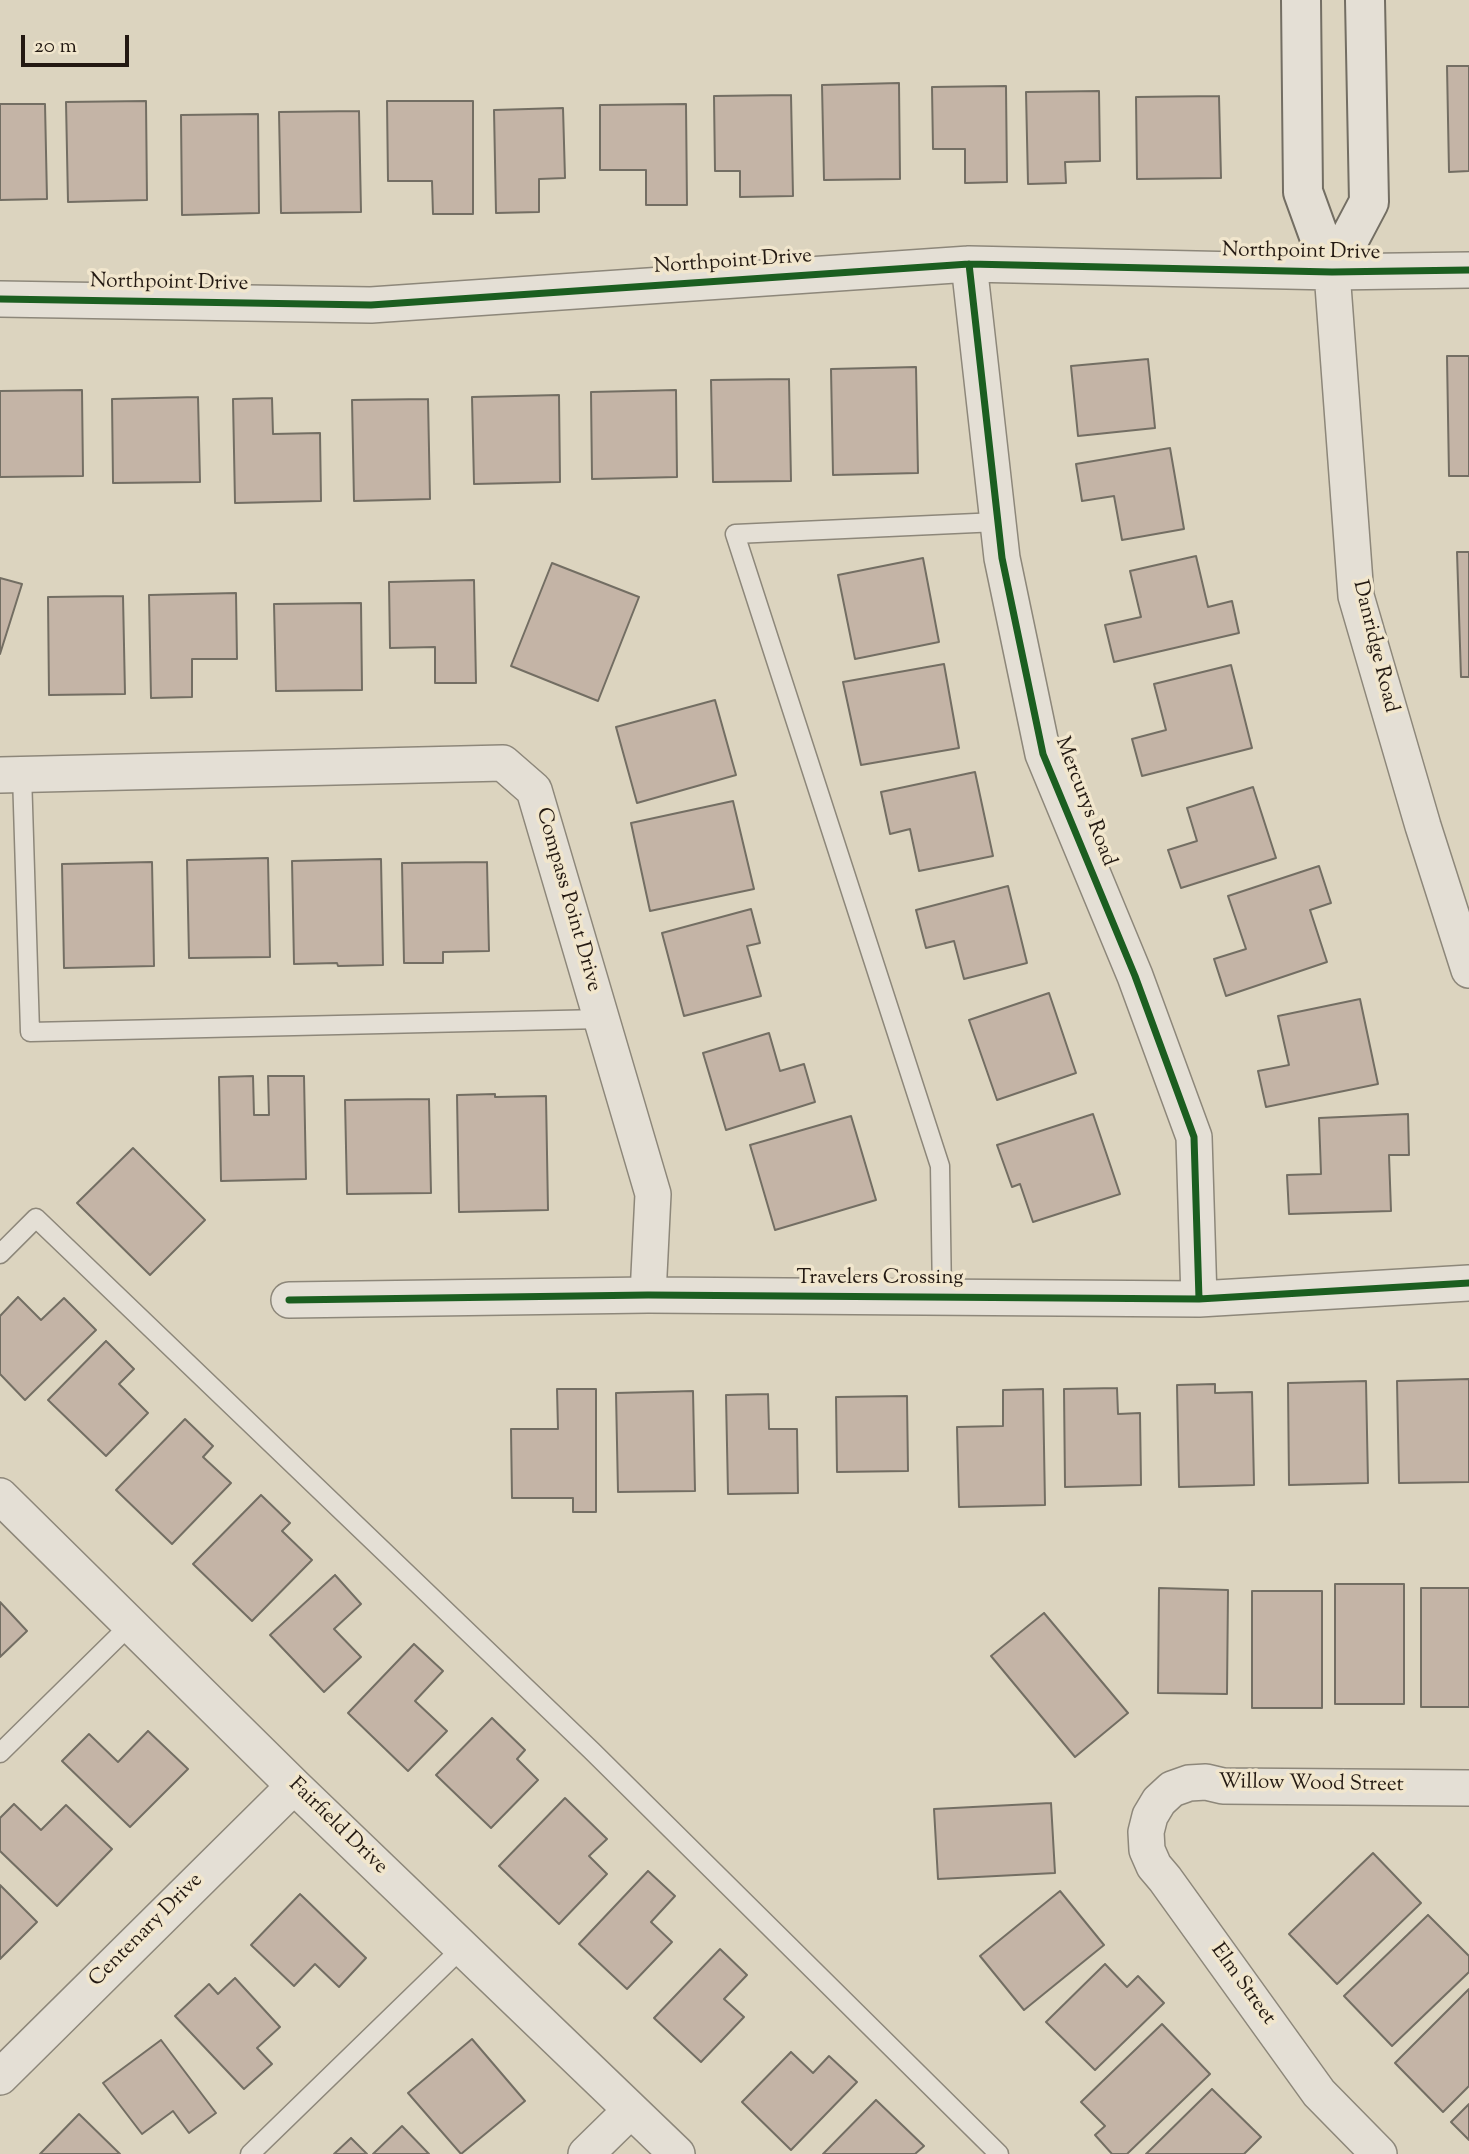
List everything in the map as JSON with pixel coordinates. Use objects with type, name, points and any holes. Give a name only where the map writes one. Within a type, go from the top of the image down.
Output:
[{"type":"street","name":"Danridge Road","points":[[1301,0],[1303,192],[1332,272],[1356,596],[1423,826],[1469,970]]},
{"type":"street","points":[[1332,272],[1369,202],[1365,0]]},
{"type":"street","name":"Northpoint Drive","points":[[0,299],[371,305],[969,264],[1332,272],[1469,270]]},
{"type":"street","name":"Mercurys Road","points":[[969,264],[1002,558],[1043,754],[1135,976],[1194,1137],[1199,1299]]},
{"type":"street","name":"Compass Point Drive","points":[[11,774],[503,763],[534,790],[653,1194],[649,1295]]},
{"type":"street","name":"Travelers Crossing","points":[[289,1300],[649,1295],[1199,1299],[1469,1283]]},
{"type":"street","name":"Fairfield Drive","points":[[0,1496],[294,1786],[677,2154]]},
{"type":"street","name":"Willow Wood Street","points":[[1159,1801],[1172,1789],[1189,1783],[1206,1782],[1223,1786],[1469,1788]]},
{"type":"street","name":"Centenary Drive","points":[[0,2077],[294,1786]]},
{"type":"street","name":"Elm Street","points":[[1159,1801],[1150,1815],[1146,1832],[1147,1850],[1154,1866],[1319,2093],[1379,2154]]},
{"type":"street","points":[[586,2154],[631,2110]]},
{"type":"lane","points":[[942,1297],[940,1166],[735,534],[998,522]]},
{"type":"lane","points":[[11,774],[30,1032],[602,1019]]},
{"type":"lane","points":[[0,1254],[36,1218],[583,1741],[999,2154]]},
{"type":"lane","points":[[0,1754],[131,1625]]},
{"type":"lane","points":[[250,2154],[462,1948]]},
{"type":"building","points":[[1447,66],[1469,66],[1469,171],[1449,172]]},
{"type":"building","points":[[899,83],[900,179],[824,180],[822,85]]},
{"type":"building","points":[[1006,86],[1007,182],[965,183],[965,149],[933,149],[932,87]]},
{"type":"building","points":[[1099,91],[1100,161],[1065,162],[1066,183],[1028,184],[1026,92]]},
{"type":"building","points":[[791,95],[793,196],[740,197],[740,171],[715,171],[714,96]]},
{"type":"building","points":[[1219,96],[1221,178],[1137,179],[1136,97]]},
{"type":"building","points":[[146,101],[147,200],[68,202],[66,102]]},
{"type":"building","points":[[387,101],[473,101],[473,214],[433,214],[432,181],[388,181]]},
{"type":"building","points":[[0,104],[45,104],[47,199],[0,200]]},
{"type":"building","points":[[686,104],[687,205],[646,205],[646,170],[600,170],[600,105]]},
{"type":"building","points":[[563,108],[565,178],[539,179],[539,212],[496,213],[494,110]]},
{"type":"building","points":[[359,111],[361,212],[281,213],[279,112]]},
{"type":"building","points":[[258,114],[259,213],[182,215],[181,115]]},
{"type":"building","points":[[1447,356],[1469,356],[1469,476],[1449,476]]},
{"type":"building","points":[[1148,359],[1155,428],[1078,436],[1071,366]]},
{"type":"building","points":[[916,367],[918,473],[833,475],[831,369]]},
{"type":"building","points":[[789,379],[791,481],[713,482],[711,380]]},
{"type":"building","points":[[82,390],[83,476],[0,477],[0,391]]},
{"type":"building","points":[[676,390],[677,477],[592,479],[591,392]]},
{"type":"building","points":[[559,395],[560,482],[474,484],[472,397]]},
{"type":"building","points":[[198,397],[200,482],[113,483],[112,399]]},
{"type":"building","points":[[272,398],[273,434],[320,433],[321,501],[235,503],[233,399]]},
{"type":"building","points":[[428,399],[430,499],[354,501],[352,400]]},
{"type":"building","points":[[1170,448],[1184,529],[1122,540],[1114,496],[1082,501],[1076,464]]},
{"type":"building","points":[[1457,552],[1469,552],[1469,677],[1461,677]]},
{"type":"building","points":[[1196,556],[1208,607],[1232,601],[1239,633],[1114,662],[1105,625],[1141,617],[1130,571]]},
{"type":"building","points":[[923,558],[939,642],[855,659],[838,575]]},
{"type":"building","points":[[552,563],[639,597],[598,701],[511,666]]},
{"type":"building","points":[[0,578],[22,584],[0,654]]},
{"type":"building","points":[[474,580],[476,683],[435,683],[435,647],[390,648],[389,582]]},
{"type":"building","points":[[236,593],[237,659],[192,659],[192,697],[151,698],[149,595]]},
{"type":"building","points":[[123,596],[125,694],[49,695],[48,597]]},
{"type":"building","points":[[361,603],[362,690],[276,691],[274,604]]},
{"type":"building","points":[[944,664],[959,748],[861,765],[843,682]]},
{"type":"building","points":[[1231,665],[1252,748],[1142,776],[1132,739],[1166,730],[1154,684]]},
{"type":"building","points":[[715,700],[736,775],[637,803],[616,727]]},
{"type":"building","points":[[975,772],[993,856],[919,871],[910,829],[890,834],[881,792]]},
{"type":"building","points":[[1253,787],[1276,858],[1181,888],[1168,850],[1197,841],[1187,808]]},
{"type":"building","points":[[733,801],[754,889],[650,911],[631,823]]},
{"type":"building","points":[[268,858],[270,957],[189,958],[187,860]]},
{"type":"building","points":[[381,859],[383,965],[294,964],[292,861]]},
{"type":"building","points":[[152,862],[154,966],[64,968],[62,864]]},
{"type":"building","points":[[487,862],[489,951],[443,952],[443,963],[404,963],[402,863]]},
{"type":"building","points":[[1319,866],[1331,903],[1310,910],[1327,962],[1226,996],[1214,959],[1246,949],[1228,896]]},
{"type":"building","points":[[1008,886],[1027,963],[964,979],[954,941],[926,948],[916,910]]},
{"type":"building","points":[[751,909],[760,943],[747,946],[761,996],[684,1016],[662,933]]},
{"type":"building","points":[[1049,993],[1076,1073],[997,1100],[969,1020]]},
{"type":"building","points":[[1360,999],[1378,1084],[1266,1107],[1258,1071],[1289,1065],[1278,1016]]},
{"type":"building","points":[[769,1033],[780,1071],[804,1064],[815,1102],[726,1130],[703,1053]]},
{"type":"building","points":[[253,1076],[254,1115],[269,1115],[268,1076],[304,1076],[306,1179],[221,1181],[219,1077]]},
{"type":"building","points":[[495,1094],[495,1097],[546,1096],[548,1210],[459,1212],[457,1095]]},
{"type":"building","points":[[429,1099],[431,1193],[347,1194],[345,1100]]},
{"type":"building","points":[[1093,1114],[1120,1194],[1033,1222],[1020,1184],[1012,1187],[997,1145]]},
{"type":"building","points":[[1408,1114],[1409,1155],[1389,1155],[1391,1211],[1289,1214],[1287,1175],[1321,1174],[1319,1118]]},
{"type":"building","points":[[851,1116],[876,1200],[775,1230],[750,1145]]},
{"type":"building","points":[[133,1148],[205,1220],[150,1275],[77,1203]]},
{"type":"building","points":[[18,1297],[41,1320],[64,1298],[96,1330],[25,1400],[0,1374],[0,1316]]},
{"type":"building","points":[[106,1341],[134,1369],[119,1384],[148,1413],[106,1456],[48,1400]]},
{"type":"building","points":[[1469,1379],[1469,1482],[1399,1483],[1397,1381]]},
{"type":"building","points":[[1366,1381],[1368,1483],[1289,1485],[1288,1383]]},
{"type":"building","points":[[1215,1384],[1215,1393],[1252,1392],[1254,1485],[1179,1487],[1177,1385]]},
{"type":"building","points":[[1117,1388],[1118,1414],[1140,1413],[1141,1485],[1065,1487],[1064,1389]]},
{"type":"building","points":[[557,1389],[596,1389],[596,1512],[573,1512],[573,1498],[512,1498],[511,1429],[558,1429]]},
{"type":"building","points":[[1043,1389],[1045,1505],[959,1507],[957,1427],[1003,1426],[1003,1390]]},
{"type":"building","points":[[693,1391],[695,1491],[618,1492],[616,1393]]},
{"type":"building","points":[[768,1394],[769,1429],[797,1429],[798,1493],[728,1494],[726,1395]]},
{"type":"building","points":[[907,1396],[908,1471],[837,1472],[836,1397]]},
{"type":"building","points":[[185,1419],[213,1446],[203,1457],[231,1483],[172,1544],[116,1490]]},
{"type":"building","points":[[261,1495],[290,1523],[282,1531],[312,1560],[252,1621],[193,1564]]},
{"type":"building","points":[[335,1575],[361,1604],[334,1629],[361,1657],[324,1692],[270,1635]]},
{"type":"building","points":[[1335,1584],[1404,1584],[1404,1704],[1335,1704]]},
{"type":"building","points":[[1159,1588],[1228,1590],[1227,1694],[1158,1693]]},
{"type":"building","points":[[1421,1588],[1469,1588],[1469,1707],[1421,1707]]},
{"type":"building","points":[[1252,1591],[1322,1591],[1322,1708],[1252,1708]]},
{"type":"building","points":[[0,1602],[27,1631],[0,1657]]},
{"type":"building","points":[[1044,1613],[1128,1713],[1075,1757],[991,1656]]},
{"type":"building","points":[[414,1644],[443,1671],[415,1701],[447,1731],[408,1771],[348,1713]]},
{"type":"building","points":[[492,1718],[525,1750],[517,1759],[538,1780],[491,1828],[436,1775]]},
{"type":"building","points":[[148,1731],[188,1769],[130,1827],[62,1761],[89,1734],[118,1762]]},
{"type":"building","points":[[565,1798],[607,1839],[589,1856],[607,1874],[559,1924],[499,1866]]},
{"type":"building","points":[[1051,1803],[1055,1873],[938,1879],[934,1809]]},
{"type":"building","points":[[14,1804],[41,1830],[66,1805],[112,1849],[57,1906],[0,1851],[0,1818]]},
{"type":"building","points":[[1373,1853],[1421,1903],[1337,1984],[1289,1934]]},
{"type":"building","points":[[648,1871],[675,1896],[651,1922],[672,1942],[627,1989],[579,1944]]},
{"type":"building","points":[[0,1885],[37,1922],[0,1959]]},
{"type":"building","points":[[1060,1891],[1104,1945],[1024,2010],[980,1956]]},
{"type":"building","points":[[300,1894],[366,1958],[339,1987],[315,1964],[294,1986],[251,1945]]},
{"type":"building","points":[[1428,1915],[1469,1956],[1469,1972],[1392,2046],[1344,1996]]},
{"type":"building","points":[[720,1949],[747,1975],[724,1999],[744,2017],[701,2062],[654,2018]]},
{"type":"building","points":[[1105,1964],[1127,1987],[1138,1976],[1164,2003],[1095,2070],[1046,2022]]},
{"type":"building","points":[[235,1978],[280,2027],[257,2048],[272,2064],[244,2089],[175,2016],[209,1984],[218,1994]]},
{"type":"building","points":[[1469,1989],[1469,2086],[1443,2112],[1395,2063]]},
{"type":"building","points":[[1162,2024],[1210,2074],[1127,2154],[1112,2154],[1095,2135],[1105,2126],[1081,2102]]},
{"type":"building","points":[[472,2039],[525,2101],[461,2154],[408,2093]]},
{"type":"building","points":[[161,2040],[216,2113],[189,2133],[173,2111],[142,2134],[103,2083]]},
{"type":"building","points":[[791,2052],[813,2073],[829,2056],[857,2082],[791,2150],[742,2102]]},
{"type":"building","points":[[1212,2089],[1261,2137],[1244,2154],[1146,2154]]},
{"type":"building","points":[[876,2100],[924,2146],[915,2154],[823,2154]]},
{"type":"building","points":[[1469,2104],[1469,2140],[1451,2122]]},
{"type":"building","points":[[79,2114],[120,2154],[40,2154]]},
{"type":"building","points":[[402,2126],[429,2154],[373,2154]]},
{"type":"building","points":[[351,2138],[367,2154],[334,2154]]},
{"type":"cycle path","points":[[969,264],[1002,558],[1043,754],[1135,976],[1194,1137],[1199,1299]]},
{"type":"cycle path","points":[[0,299],[371,305],[969,264],[1332,272],[1469,270]]},
{"type":"cycle path","points":[[289,1300],[648,1295],[1199,1299],[1469,1283]]}]
